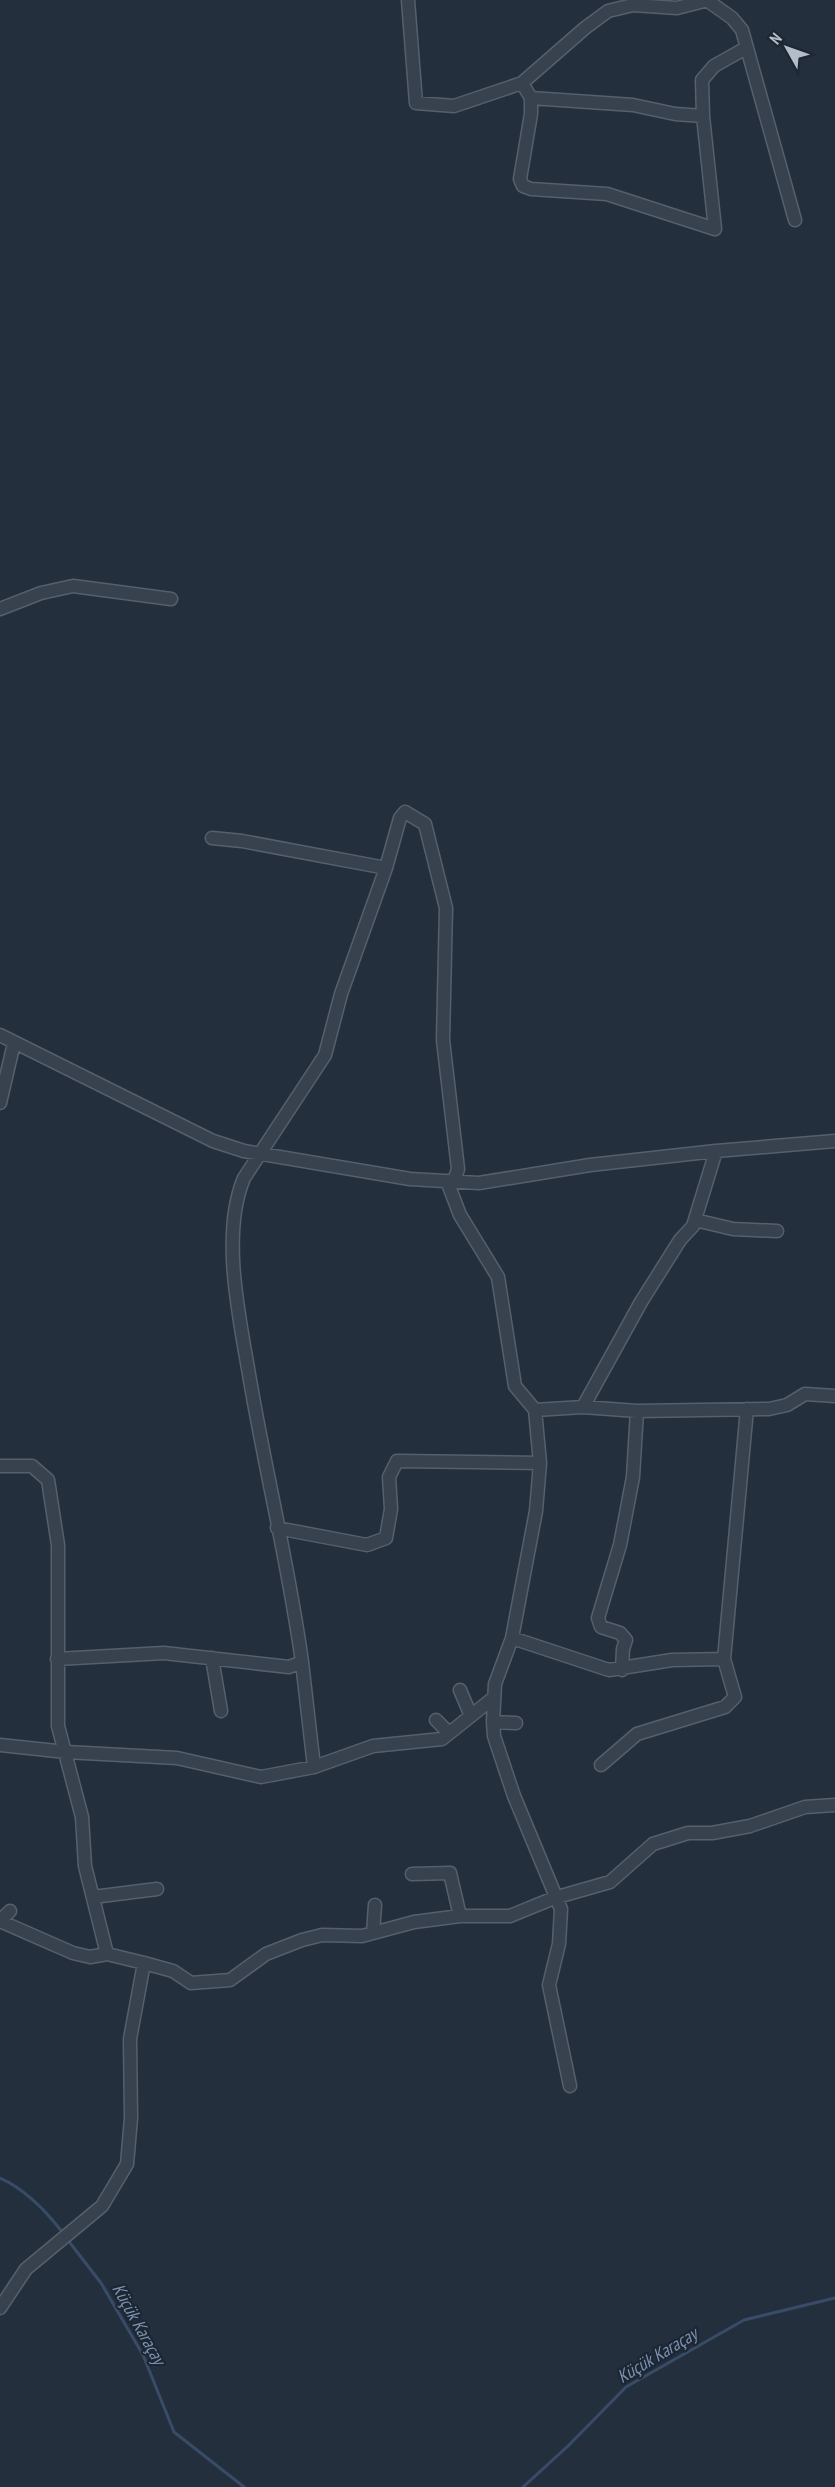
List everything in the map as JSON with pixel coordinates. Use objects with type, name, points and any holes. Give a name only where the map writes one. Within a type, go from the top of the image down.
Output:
[{"type":"street","points":[[408,0],[416,103],[454,106],[522,83],[600,17],[629,2],[677,8],[708,0],[738,24],[795,220]]},
{"type":"street","points":[[522,83],[531,98],[531,114],[520,179],[523,186],[531,189],[608,194],[715,229],[703,116],[702,80],[714,66],[746,48]]},
{"type":"street","points":[[531,98],[633,105],[675,114],[703,116]]},
{"type":"street","points":[[0,609],[41,593],[73,586],[171,599]]},
{"type":"street","points":[[315,1767],[302,1662],[241,1326],[232,1241],[236,1196],[244,1178],[262,1154],[325,1055],[341,994],[386,868],[400,818],[405,812],[425,824],[446,908],[442,1041],[458,1169],[451,1181],[460,1215],[498,1277],[515,1386],[535,1410],[540,1463],[536,1511],[512,1638],[492,1699],[493,1722],[494,1736],[514,1796],[554,1898],[561,1909],[560,1944],[549,1985],[570,2086]]},
{"type":"street","points":[[212,838],[242,841],[386,868]]},
{"type":"street","points":[[0,1035],[213,1141],[262,1154],[410,1179],[479,1183],[590,1165],[835,1141]]},
{"type":"street","points":[[0,1103],[15,1043]]},
{"type":"street","points":[[583,1407],[641,1302],[695,1220],[716,1151]]},
{"type":"street","points":[[695,1220],[733,1229],[777,1231]]},
{"type":"street","points":[[535,1410],[583,1407],[637,1411],[747,1409],[787,1405],[806,1394],[835,1395]]},
{"type":"street","points":[[601,1765],[637,1734],[725,1707],[735,1696],[724,1659],[747,1409]]},
{"type":"street","points":[[622,1670],[626,1640],[620,1633],[601,1627],[598,1618],[620,1545],[633,1477],[637,1411]]},
{"type":"street","points":[[277,1528],[367,1545],[386,1538],[392,1509],[389,1477],[398,1461],[540,1463]]},
{"type":"street","points":[[0,1466],[32,1466],[48,1480],[58,1545],[58,1726],[82,1817],[85,1866],[107,1954]]},
{"type":"street","points":[[512,1638],[609,1670],[622,1670],[672,1660],[724,1659]]},
{"type":"street","points":[[57,1659],[164,1653],[289,1667],[302,1662]]},
{"type":"street","points":[[212,1658],[221,1710]]},
{"type":"street","points":[[460,1690],[471,1716]]},
{"type":"street","points":[[0,1745],[66,1752],[177,1758],[261,1777],[315,1767],[373,1746],[442,1739],[492,1699]]},
{"type":"street","points":[[436,1720],[449,1733]]},
{"type":"street","points":[[493,1722],[516,1723]]},
{"type":"street","points":[[10,1911],[0,1921],[73,1953],[90,1957],[107,1954],[144,1963],[173,1971],[191,1983],[230,1980],[267,1954],[302,1940],[322,1935],[362,1936],[414,1922],[460,1916],[510,1916],[554,1898],[610,1882],[653,1844],[688,1833],[712,1833],[750,1826],[805,1807],[835,1805]]},
{"type":"street","points":[[412,1874],[450,1873],[460,1916]]},
{"type":"street","points":[[93,1897],[157,1889]]},
{"type":"street","points":[[373,1933],[375,1905]]},
{"type":"street","points":[[0,2308],[26,2269],[102,2206],[127,2164],[131,2118],[130,2039],[144,1963]]},
{"type":"waterway","name":"Küçük Karaçay","points":[[0,2178],[18,2188],[35,2202],[63,2233]]},
{"type":"waterway","name":"Küçük Karaçay","points":[[67,2239],[101,2283],[143,2355],[174,2432],[244,2487]]},
{"type":"waterway","name":"Küçük Karaçay","points":[[523,2487],[568,2446],[626,2387],[744,2320],[835,2298]]}]
